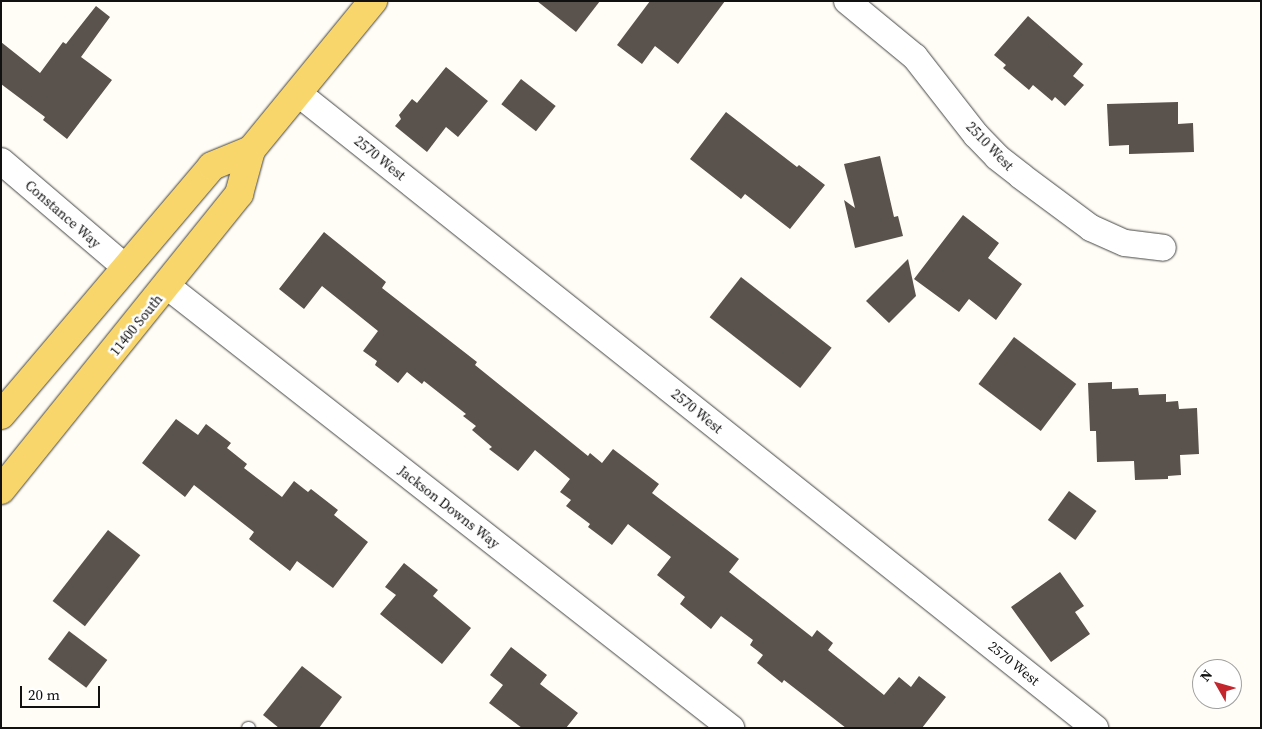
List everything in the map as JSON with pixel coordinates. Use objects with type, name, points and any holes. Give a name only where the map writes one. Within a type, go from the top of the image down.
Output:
[{"type":"main road","name":"11400 South","points":[[1,490],[167,286],[239,194],[251,150],[299,94],[373,1]]},
{"type":"main road","name":"11400 South","points":[[1,416],[212,166],[251,150]]},
{"type":"street","name":"2510 West","points":[[847,1],[915,57],[976,135],[997,157],[1021,176],[1091,228],[1125,243],[1163,248]]},
{"type":"street","name":"2570 West","points":[[299,94],[1095,728]]},
{"type":"street","name":"Constance Way","points":[[1,161],[125,267]]},
{"type":"street","name":"Jackson Downs Way","points":[[167,286],[731,728]]},
{"type":"building","points":[[537,1],[600,1],[576,32]]},
{"type":"building","points":[[650,1],[725,1],[678,64],[655,46],[642,64],[617,45]]},
{"type":"building","points":[[96,6],[110,17],[81,57],[112,80],[67,139],[43,120],[45,117],[1,84],[1,42],[40,73],[63,42],[66,44]]},
{"type":"building","points":[[1028,16],[1083,64],[1073,76],[1084,85],[1065,106],[1055,97],[1052,101],[1033,85],[1029,90],[1003,68],[1006,65],[994,55]]},
{"type":"building","points":[[446,67],[488,101],[458,137],[446,127],[427,152],[395,126],[401,119],[399,115],[412,99],[417,103]]},
{"type":"building","points":[[521,79],[556,106],[536,131],[501,104]]},
{"type":"building","points":[[1178,102],[1178,124],[1193,123],[1194,152],[1129,154],[1129,145],[1109,146],[1107,104]]},
{"type":"building","points":[[726,112],[797,167],[799,165],[825,185],[790,229],[745,194],[741,199],[690,159]]},
{"type":"building","points":[[880,156],[894,217],[898,216],[903,236],[855,248],[844,200],[855,208],[844,164]]},
{"type":"building","points":[[963,215],[999,243],[988,258],[1022,284],[996,320],[969,299],[959,312],[914,279]]},
{"type":"building","points":[[324,232],[386,282],[382,288],[477,362],[475,365],[588,456],[590,453],[602,463],[613,449],[659,484],[652,493],[739,559],[729,572],[812,637],[817,630],[833,643],[828,650],[884,695],[899,677],[911,687],[919,676],[946,697],[922,728],[846,728],[784,680],[782,683],[757,663],[763,655],[750,645],[753,640],[721,616],[711,629],[680,604],[685,597],[657,575],[671,557],[628,524],[612,545],[588,527],[590,524],[566,506],[571,500],[560,492],[570,479],[535,450],[518,471],[489,449],[492,447],[472,430],[476,426],[463,416],[466,414],[424,381],[422,384],[407,372],[398,383],[375,365],[377,361],[363,351],[378,331],[322,286],[304,309],[279,289]]},
{"type":"building","points":[[908,259],[916,296],[889,323],[866,301]]},
{"type":"building","points":[[741,277],[832,348],[800,388],[710,317]]},
{"type":"building","points":[[1014,337],[1076,384],[1041,431],[978,384]]},
{"type":"building","points":[[1112,382],[1112,389],[1138,388],[1139,395],[1166,394],[1166,402],[1178,401],[1179,409],[1197,408],[1199,454],[1180,455],[1181,475],[1168,476],[1168,479],[1135,480],[1134,461],[1097,462],[1096,431],[1090,431],[1088,383]]},
{"type":"building","points":[[176,419],[198,435],[206,424],[231,443],[227,448],[247,464],[244,468],[282,497],[294,481],[308,492],[311,489],[338,510],[334,515],[368,542],[333,588],[297,561],[290,571],[249,539],[254,532],[194,485],[185,497],[142,463]]},
{"type":"building","points":[[1069,491],[1097,511],[1075,540],[1048,520]]},
{"type":"building","points":[[108,530],[140,555],[85,626],[53,601]]},
{"type":"building","points":[[404,563],[438,590],[433,596],[471,628],[442,664],[380,614],[396,595],[385,587]]},
{"type":"building","points":[[1060,572],[1084,606],[1075,612],[1090,634],[1051,662],[1011,607]]},
{"type":"building","points":[[69,631],[107,660],[86,688],[48,659]]},
{"type":"building","points":[[511,647],[547,675],[540,684],[578,713],[566,728],[522,728],[489,703],[503,685],[490,675]]},
{"type":"building","points":[[302,666],[342,697],[319,728],[279,728],[263,715]]}]
